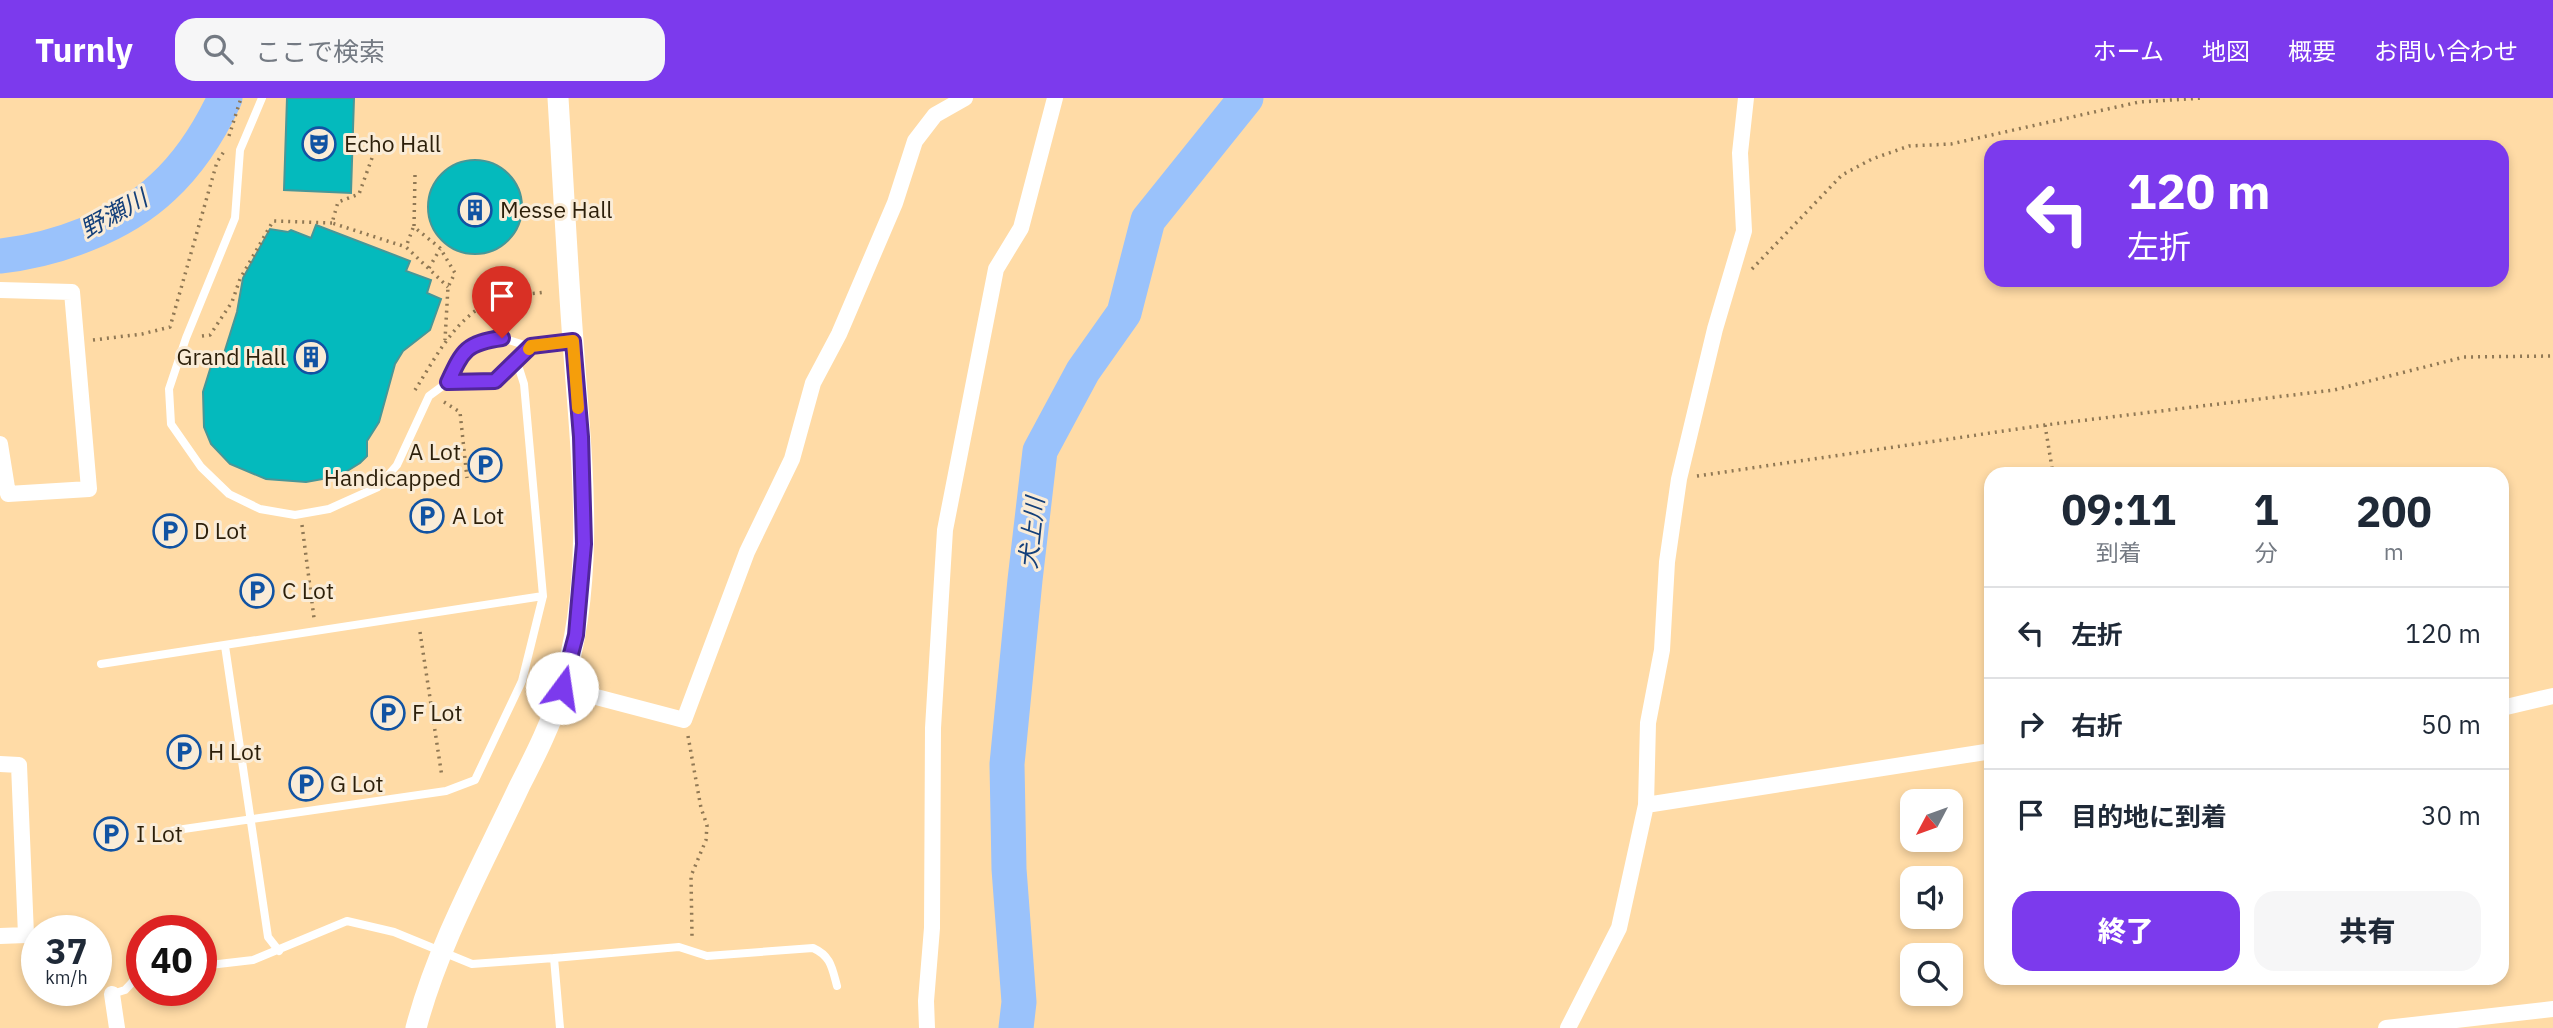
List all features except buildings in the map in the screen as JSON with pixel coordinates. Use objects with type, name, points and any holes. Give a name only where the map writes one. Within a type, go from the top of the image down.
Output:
[{"type":"street","points":[[416,1028],[425,991],[546,733],[562,688],[576,635],[584,544],[581,437],[558,98]]},
{"type":"street","points":[[562,688],[684,720],[747,552],[792,460],[813,383],[839,334],[895,203],[915,141],[935,115],[965,98]]},
{"type":"street","points":[[927,1028],[926,1001],[932,928],[933,728],[945,530],[996,269],[1021,228],[1055,98]]},
{"type":"street","points":[[1568,1028],[1619,928],[1646,805],[1648,723],[1662,650],[1667,562],[1679,479],[1715,329],[1744,231],[1740,153],[1746,98]]},
{"type":"street","points":[[0,290],[72,292],[89,489],[8,494],[0,444]]},
{"type":"street","points":[[2509,706],[2553,696]]},
{"type":"street","points":[[1646,805],[1984,752]]},
{"type":"street","points":[[0,764],[19,765],[26,935],[0,936]]},
{"type":"street","points":[[112,994],[117,1028]]},
{"type":"street","points":[[2386,1028],[2553,1009]]},
{"type":"lane","points":[[262,98],[240,150],[235,218],[186,338],[169,389],[172,424],[201,467],[229,494],[261,509],[300,514],[329,509],[378,487],[397,465],[429,396],[448,382],[459,358],[477,342],[502,338],[531,346],[573,341]]},
{"type":"lane","points":[[448,382],[495,381],[531,346]]},
{"type":"lane","points":[[170,831],[446,791],[475,780],[522,681],[543,596],[524,384],[517,362]]},
{"type":"lane","points":[[101,664],[543,596]]},
{"type":"lane","points":[[225,646],[268,937],[279,951]]},
{"type":"lane","points":[[217,964],[253,960],[347,921],[394,932],[472,964],[679,947],[707,956],[813,948],[831,960],[837,986]]},
{"type":"lane","points":[[554,958],[559,1028]]},
{"type":"lane","points":[[112,994],[126,989]]},
{"type":"path","points":[[76,342],[142,334],[170,327],[217,162],[223,155],[241,98]]},
{"type":"path","points":[[1750,271],[1842,175],[1872,159],[1909,146],[1951,144],[2138,102],[2203,98]]},
{"type":"path","points":[[332,223],[338,202],[359,194],[372,158]]},
{"type":"path","points":[[406,247],[414,227],[415,176]]},
{"type":"path","points":[[186,338],[210,335],[232,302],[240,279],[273,221],[332,223],[406,247],[448,287]]},
{"type":"path","points":[[414,227],[440,248],[456,274],[448,287],[445,341]]},
{"type":"path","points":[[429,268],[440,248]]},
{"type":"path","points":[[411,401],[445,341],[473,312],[504,297],[545,292]]},
{"type":"path","points":[[1679,479],[2045,425],[2334,390],[2464,357],[2553,356]]},
{"type":"path","points":[[424,376],[447,405],[460,412],[467,478]]},
{"type":"path","points":[[2045,425],[2052,467]]},
{"type":"path","points":[[300,514],[316,631]]},
{"type":"path","points":[[420,632],[442,777]]},
{"type":"path","points":[[684,720],[701,808],[707,825],[706,840],[691,876],[692,951]]},
{"type":"waterway","name":"野瀬川","points":[[0,256],[43,248],[87,234],[147,201],[173,178],[190,157],[225,98]]},
{"type":"waterway","name":"犬上川","points":[[1016,1028],[1019,1002],[1009,869],[1007,764],[1040,451],[1083,371],[1124,313],[1148,220],[1246,98]]},
{"type":"slow traffic","points":[[529,349],[531,346],[573,341],[578,408]]},
{"type":"place","name":"Echo Hall","points":[[319,144]]},
{"type":"place","name":"Messe Hall","points":[[475,210]]},
{"type":"place","name":"Grand Hall","points":[[311,357]]},
{"type":"place","name":"A Lot Handicapped","points":[[485,465]]},
{"type":"place","name":"A Lot","points":[[427,516]]},
{"type":"place","name":"D Lot","points":[[170,531]]},
{"type":"place","name":"C Lot","points":[[257,591]]},
{"type":"place","name":"F Lot","points":[[388,713]]},
{"type":"place","name":"H Lot","points":[[184,752]]},
{"type":"place","name":"G Lot","points":[[306,784]]},
{"type":"place","name":"I Lot","points":[[111,834]]},
{"type":"route","points":[[502,338],[477,342],[459,358],[448,382],[495,381],[531,346],[573,341],[581,437],[584,544],[576,635],[562,688]]}]
